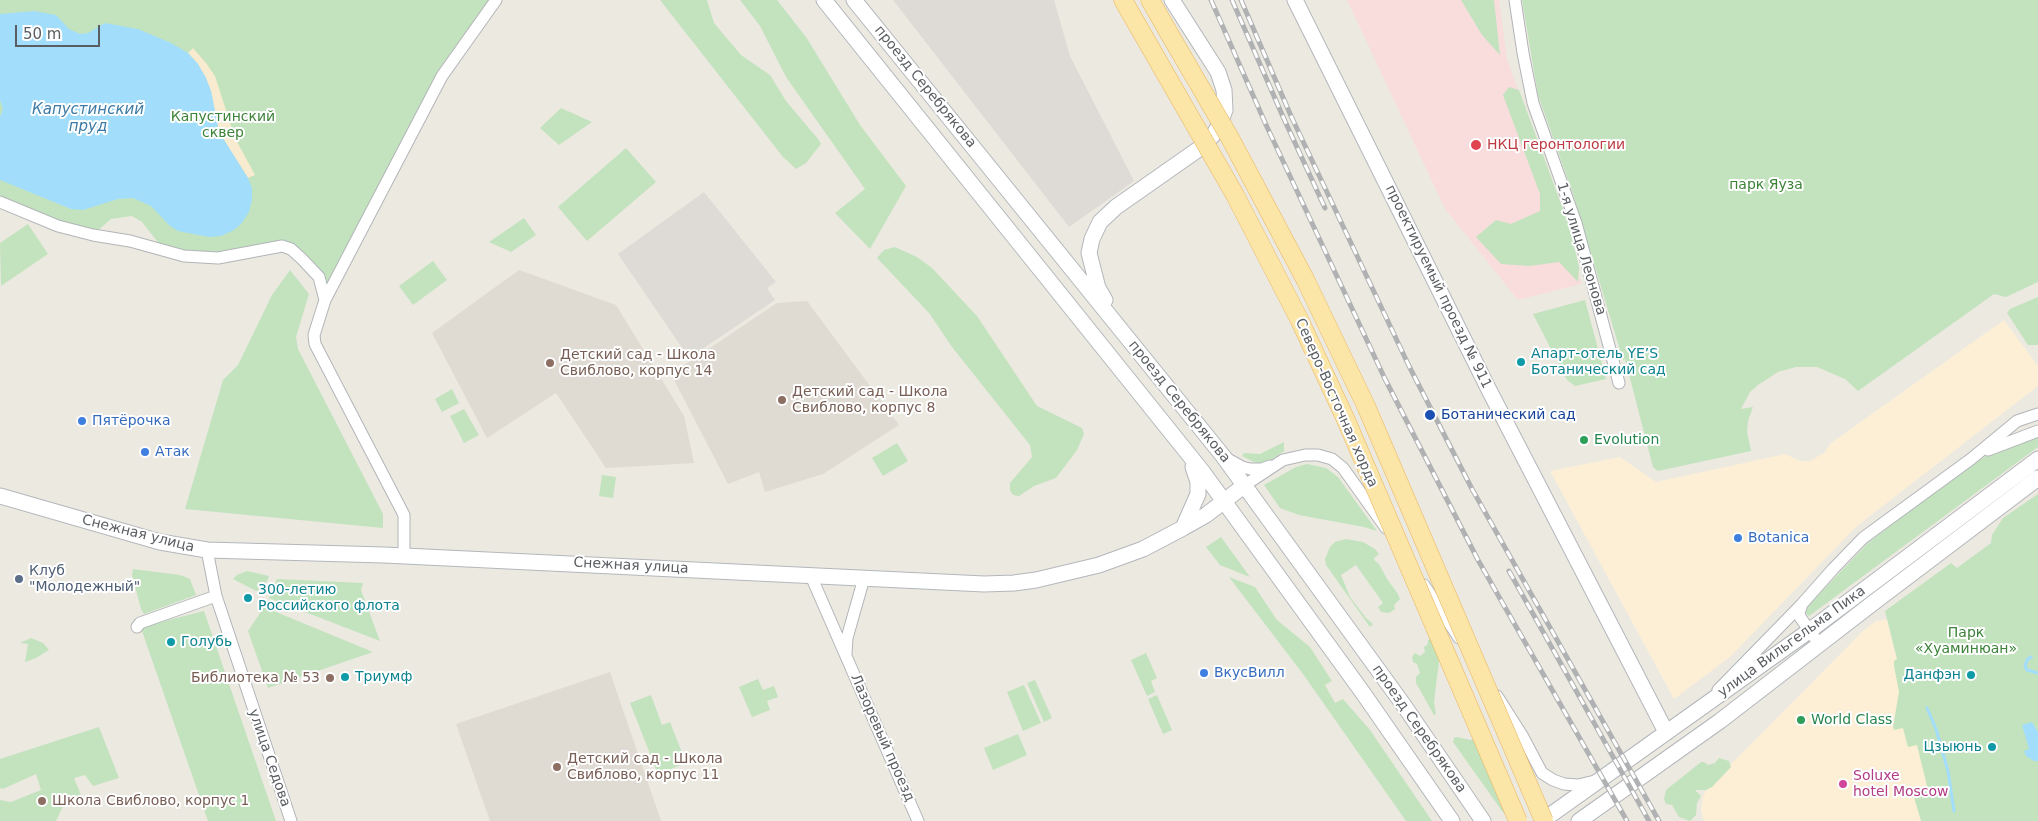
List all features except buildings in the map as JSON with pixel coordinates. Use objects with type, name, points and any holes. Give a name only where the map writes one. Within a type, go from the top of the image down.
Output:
[{"type":"main road","name":"проезд Серебрякова","points":[[824,0],[1182,446],[1358,686],[1452,821]]},
{"type":"main road","name":"проезд Серебрякова","points":[[854,0],[1223,456],[1460,786],[1483,821]]},
{"type":"main road","name":"Северо-Восточная хорда","points":[[1122,0],[1235,195],[1300,321],[1346,420],[1518,821]]},
{"type":"main road","name":"Северо-Восточная хорда","points":[[1150,0],[1230,138],[1318,305],[1366,406],[1543,820]]},
{"type":"main road","points":[[1122,330],[1098,288],[1089,253],[1092,239],[1100,222],[1116,207],[1203,146],[1214,134],[1225,110],[1224,90],[1218,72],[1172,0]]},
{"type":"main road","name":"проектируемый проезд № 911","points":[[1295,0],[1488,388],[1666,732]]},
{"type":"main road","points":[[1182,446],[1198,482],[1196,501],[1183,528]]},
{"type":"main road","name":"улица Вильгельма Пика","points":[[1543,820],[1595,781],[1696,712],[1809,630],[2038,459]]},
{"type":"main road","name":"улица Вильгельма Пика","points":[[1579,821],[1692,742],[2038,478]]},
{"type":"main road","name":"Снежная улица","points":[[0,496],[160,542],[207,550],[404,556],[984,584],[1036,580],[1099,565],[1143,548],[1183,528],[1224,502],[1245,485]]},
{"type":"main road","points":[[1460,786],[1494,821]]},
{"type":"main road","points":[[1435,795],[1457,821]]},
{"type":"main road","points":[[1585,821],[1600,806]]},
{"type":"street","points":[[404,556],[404,515],[315,344],[314,334],[325,300],[442,76],[496,0]]},
{"type":"street","name":"1-я улица Леонова","points":[[1515,0],[1525,69],[1533,103],[1576,223],[1619,383]]},
{"type":"street","points":[[0,202],[58,226],[93,235],[130,241],[184,256],[218,258],[282,246],[291,249],[319,277],[325,300]]},
{"type":"street","points":[[1696,712],[1802,604],[1863,538],[1971,459],[2017,421],[2038,414]]},
{"type":"street","points":[[1971,459],[1992,448],[2038,431]]},
{"type":"street","points":[[1223,456],[1242,467],[1262,469],[1283,460],[1305,454],[1318,455],[1332,460],[1343,468],[1492,687],[1523,737],[1542,773],[1552,780],[1564,784],[1578,785],[1595,781]]},
{"type":"street","points":[[1245,485],[1283,460]]},
{"type":"street","name":"улица Седова","points":[[207,550],[216,596],[291,821]]},
{"type":"street","name":"Лазоревый проезд","points":[[811,576],[918,821]]},
{"type":"street","points":[[846,656],[847,638],[864,578]]},
{"type":"street","points":[[137,627],[140,622],[216,596]]},
{"type":"street","points":[[1802,604],[1799,613],[1800,617],[1818,640],[1826,639]]},
{"type":"shaded area","points":[[893,0],[1054,0],[1070,56],[1134,181],[1069,227]]},
{"type":"shaded area","name":"НКЦ геронтологии","points":[[1347,0],[1499,0],[1507,59],[1568,229],[1581,284],[1518,300],[1445,209]]},
{"type":"shaded area","points":[[704,192],[776,282],[767,288],[775,300],[689,358],[618,254]]},
{"type":"shaded area","name":"Детский сад - Школа Свиблово, корпус 14","points":[[519,270],[616,305],[684,416],[694,463],[606,468],[556,393],[487,438],[432,333]]},
{"type":"shaded area","name":"Детский сад - Школа Свиблово, корпус 8","points":[[807,301],[899,425],[823,474],[765,492],[759,472],[728,484],[671,374],[777,303]]},
{"type":"shaded area","points":[[2004,320],[2038,366],[2038,386],[1857,526],[1730,657],[1674,699],[1550,471],[1620,457],[1656,482],[1785,454],[1800,461],[1810,461],[1824,453],[1831,443]]},
{"type":"shaded area","points":[[1887,619],[1936,821],[1704,821],[1701,811],[1703,796],[1711,784],[1863,631],[1876,621]]},
{"type":"shaded area","name":"Детский сад - Школа Свиблово, корпус 11","points":[[610,672],[661,821],[490,821],[456,724]]},
{"type":"green space","name":"Капустинский сквер","points":[[0,0],[489,0],[439,73],[328,285],[320,274],[292,247],[211,255],[161,246],[142,222],[132,216],[111,219],[96,232],[73,228],[0,199]]},
{"type":"green space","points":[[660,0],[707,0],[714,23],[741,55],[770,75],[786,101],[818,139],[821,144],[806,163],[796,169],[783,157]]},
{"type":"green space","points":[[740,0],[777,0],[806,37],[860,125],[906,186],[870,249],[835,213],[865,189],[786,77],[760,26]]},
{"type":"green space","points":[[1461,0],[1494,0],[1500,55],[1482,35]]},
{"type":"green space","name":"парк Яуза","points":[[1522,0],[2038,0],[2038,282],[2006,297],[1994,294],[1858,391],[1845,379],[1817,367],[1796,367],[1778,372],[1750,392],[1741,409],[1753,407],[1748,421],[1747,432],[1751,451],[1658,471],[1653,467],[1625,359],[1623,360],[1573,194],[1538,95]]},
{"type":"green space","points":[[1509,87],[1519,90],[1570,228],[1579,267],[1578,282],[1559,262],[1530,266],[1501,264],[1476,237],[1496,220],[1511,224],[1540,211],[1540,194],[1503,95]]},
{"type":"green space","points":[[561,108],[592,122],[559,145],[540,128]]},
{"type":"green space","points":[[626,148],[656,182],[587,241],[558,207]]},
{"type":"green space","points":[[524,218],[536,235],[511,252],[489,242]]},
{"type":"green space","points":[[28,224],[48,254],[1,286],[0,243]]},
{"type":"green space","points":[[895,247],[917,257],[932,268],[977,316],[1037,406],[1082,428],[1084,434],[1077,450],[1056,478],[1034,486],[1019,496],[1013,495],[1010,490],[1010,483],[1032,457],[1030,445],[952,347],[929,313],[877,258],[884,250]]},
{"type":"green space","points":[[433,261],[447,280],[413,305],[399,286]]},
{"type":"green space","points":[[290,270],[309,294],[296,337],[298,349],[383,514],[383,528],[185,509],[223,380],[238,365],[272,295]]},
{"type":"green space","points":[[2038,297],[2038,345],[2028,345],[2007,313],[2010,309]]},
{"type":"green space","points":[[1585,300],[1606,379],[1575,386],[1567,380],[1533,314]]},
{"type":"green space","points":[[452,389],[459,403],[442,412],[435,399]]},
{"type":"green space","points":[[464,409],[479,435],[464,443],[450,416]]},
{"type":"green space","points":[[2038,435],[2038,447],[1809,616],[1807,615],[1805,609],[1868,543],[1933,492],[1993,451]]},
{"type":"green space","points":[[1284,442],[1284,451],[1268,462],[1256,463],[1242,456],[1244,453],[1260,454]]},
{"type":"green space","points":[[897,443],[908,461],[883,476],[872,458]]},
{"type":"green space","points":[[1307,464],[1326,468],[1338,477],[1377,531],[1299,515],[1280,508],[1264,485],[1296,467]]},
{"type":"green space","points":[[602,475],[616,477],[613,498],[599,496]]},
{"type":"green space","name":"Парк «Хуаминюан»","points":[[2038,494],[2038,821],[1921,821],[1913,794],[1928,790],[1917,745],[1908,747],[1903,728],[1894,730],[1893,727],[1899,692],[1894,666],[1894,661],[1897,659],[1885,611],[1951,563],[1957,568],[1991,543],[1992,535],[2003,518]]},
{"type":"green space","points":[[1221,537],[1250,577],[1220,565],[1206,547]]},
{"type":"green space","points":[[1346,539],[1363,542],[1375,549],[1379,554],[1374,558],[1375,561],[1379,564],[1400,599],[1394,605],[1395,609],[1389,613],[1381,612],[1378,607],[1383,603],[1356,565],[1341,575],[1350,597],[1373,624],[1370,627],[1326,565],[1325,559],[1330,547],[1335,542]]},
{"type":"green space","points":[[133,569],[180,575],[190,579],[196,595],[144,614],[132,575]]},
{"type":"green space","points":[[247,571],[269,576],[262,594],[233,579]]},
{"type":"green space","points":[[1229,577],[1255,587],[1277,620],[1310,647],[1332,681],[1325,685],[1335,703],[1343,699],[1370,730],[1432,821],[1406,821],[1303,674]]},
{"type":"green space","points":[[277,579],[363,583],[361,590],[380,641],[269,598]]},
{"type":"green space","points":[[264,607],[373,652],[268,688],[248,631]]},
{"type":"green space","points":[[204,611],[276,821],[208,821],[142,631],[145,626]]},
{"type":"green space","points":[[31,638],[43,643],[49,650],[25,662],[28,644],[20,643]]},
{"type":"green space","points":[[1430,639],[1440,653],[1434,702],[1436,714],[1434,715],[1416,683],[1416,677],[1420,673],[1412,657],[1415,653],[1420,656],[1425,652],[1424,647]]},
{"type":"green space","points":[[1146,653],[1157,678],[1151,681],[1155,692],[1147,696],[1131,660]]},
{"type":"green space","points":[[758,679],[763,690],[774,686],[778,697],[767,701],[770,710],[752,717],[739,687]]},
{"type":"green space","points":[[1035,680],[1052,718],[1044,722],[1027,683]]},
{"type":"green space","points":[[1024,685],[1041,723],[1023,731],[1007,692]]},
{"type":"green space","points":[[651,695],[662,725],[670,722],[686,763],[658,774],[630,703]]},
{"type":"green space","points":[[1157,695],[1172,730],[1163,734],[1148,699]]},
{"type":"green space","points":[[99,727],[119,778],[93,786],[85,775],[74,778],[81,795],[66,800],[56,821],[0,821],[0,800],[11,802],[41,790],[36,774],[3,789],[0,788],[0,759]]},
{"type":"green space","points":[[1018,734],[1027,755],[993,770],[984,748]]},
{"type":"green space","points":[[1456,737],[1470,740],[1481,738],[1508,813],[1505,814],[1502,811],[1453,742]]},
{"type":"green space","points":[[1719,758],[1729,761],[1731,767],[1712,787],[1706,790],[1695,790],[1701,796],[1697,803],[1696,815],[1690,821],[1679,817],[1672,805],[1666,804],[1664,799],[1666,790],[1701,762],[1708,765],[1715,763]]},
{"type":"sand","points":[[193,48],[215,76],[235,138],[255,175],[248,178],[219,132],[211,91],[198,64],[188,53]]},
{"type":"water","name":"Капустинский пруд","points":[[34,11],[56,15],[69,29],[80,34],[88,33],[105,23],[138,29],[171,43],[188,53],[198,64],[206,78],[211,91],[219,132],[248,178],[252,188],[249,212],[241,224],[234,230],[221,236],[209,237],[178,231],[170,226],[151,206],[133,198],[118,199],[83,210],[71,209],[0,180],[0,117],[3,109],[0,100],[0,14]]},
{"type":"water","points":[[2032,722],[2038,732],[2038,761],[2034,761],[2026,756],[2024,751],[2029,749],[2022,725]]},
{"type":"waterway","points":[[2031,657],[2027,660],[2025,666],[2027,670],[2038,673]]},
{"type":"waterway","points":[[1927,708],[1936,729],[1948,771],[1954,811]]},
{"type":"railway","points":[[1211,0],[1267,127],[1385,379],[1478,560],[1627,821]]},
{"type":"railway","points":[[1232,0],[1325,208]]},
{"type":"railway","points":[[1241,0],[1291,116],[1409,366],[1472,489],[1659,821]]},
{"type":"railway","points":[[1509,571],[1649,821]]},
{"type":"place","name":"НКЦ геронтологии","points":[[1476,145]]},
{"type":"place","name":"Апарт-отель YE’S Ботанический сад","points":[[1521,362]]},
{"type":"place","name":"Детский сад - Школа Свиблово, корпус 14","points":[[550,363]]},
{"type":"place","name":"Детский сад - Школа Свиблово, корпус 8","points":[[782,400]]},
{"type":"place","name":"Ботанический сад","points":[[1430,415]]},
{"type":"place","name":"Пятёрочка","points":[[82,421]]},
{"type":"place","name":"Evolution","points":[[1584,440]]},
{"type":"place","name":"Атак","points":[[145,452]]},
{"type":"place","name":"Botanica","points":[[1738,538]]},
{"type":"place","name":"Клуб \"Молодежный\"","points":[[19,579]]},
{"type":"place","name":"300-летию Российского флота","points":[[248,598]]},
{"type":"place","name":"Голубь","points":[[171,642]]},
{"type":"place","name":"ВкусВилл","points":[[1204,673]]},
{"type":"place","name":"Данфэн","points":[[1971,675]]},
{"type":"place","name":"Триумф","points":[[345,677]]},
{"type":"place","name":"Библиотека № 53","points":[[330,678]]},
{"type":"place","name":"World Class","points":[[1801,720]]},
{"type":"place","name":"Цзыюнь","points":[[1992,747]]},
{"type":"place","name":"Детский сад - Школа Свиблово, корпус 11","points":[[557,767]]},
{"type":"place","name":"Soluxe hotel Moscow","points":[[1843,784]]},
{"type":"place","name":"Школа Свиблово, корпус 1","points":[[42,801]]}]
